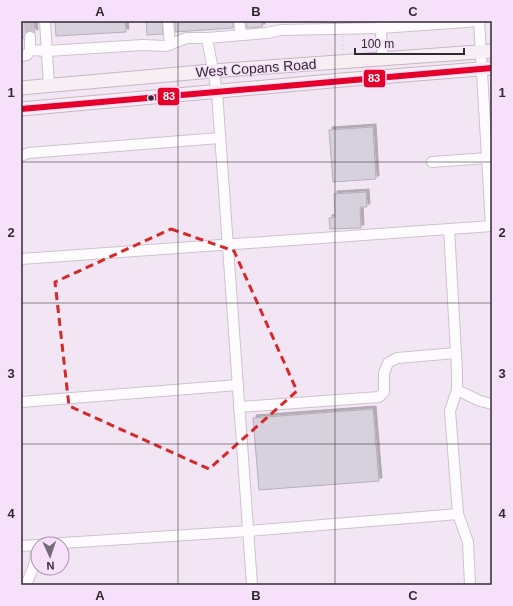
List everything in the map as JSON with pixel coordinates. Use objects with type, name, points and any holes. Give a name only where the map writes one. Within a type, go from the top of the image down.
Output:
[{"type":"main road","name":"West Copans Road","points":[[21,88],[212,71],[486,52]]},
{"type":"main road","name":"West Copans Road","points":[[21,109],[487,69]]},
{"type":"lane","points":[[45,21],[49,86]]},
{"type":"lane","points":[[168,21],[170,45]]},
{"type":"lane","points":[[240,21],[241,35]]},
{"type":"lane","points":[[21,259],[492,226],[487,158],[486,52],[479,21],[281,26],[241,35],[187,38],[170,45],[157,47],[143,45],[30,50]]},
{"type":"lane","points":[[380,24],[383,59]]},
{"type":"lane","points":[[21,56],[27,55],[30,50],[30,37]]},
{"type":"lane","points":[[207,38],[217,92],[252,585]]},
{"type":"lane","points":[[21,156],[28,153],[220,138]]},
{"type":"lane","points":[[432,162],[487,158]]},
{"type":"lane","points":[[449,228],[457,390],[450,411],[458,514],[468,542],[470,585]]},
{"type":"lane","points":[[239,408],[378,397],[384,392],[384,373],[388,363],[398,358],[456,353]]},
{"type":"lane","points":[[21,402],[238,385]]},
{"type":"lane","points":[[457,390],[480,401],[492,404]]},
{"type":"lane","points":[[70,542],[249,531],[458,514]]},
{"type":"lane","points":[[26,585],[30,575]]},
{"type":"path","points":[[343,32],[343,52]]},
{"type":"highlighted area","points":[[171,229],[234,251],[297,391],[209,469],[69,406],[55,282]]},
{"type":"building","points":[[21,21],[34,21],[35,33],[27,31],[24,38],[21,38]]},
{"type":"building","points":[[55,21],[125,22],[126,32],[56,36]]},
{"type":"building","points":[[146,21],[162,21],[163,34],[147,35]]},
{"type":"building","points":[[175,21],[233,21],[233,28],[175,32]]},
{"type":"building","points":[[246,21],[262,21],[262,27],[247,28]]},
{"type":"building","points":[[373,127],[376,179],[333,182],[329,130]]},
{"type":"building","points":[[366,192],[367,207],[360,207],[361,228],[330,229],[329,218],[335,217],[334,194]]},
{"type":"building","points":[[373,409],[379,481],[259,490],[253,418]]},
{"type":"tunnel","points":[[29,21],[30,37]]},
{"type":"transit line","name":"83","points":[[21,109],[492,68]]}]
